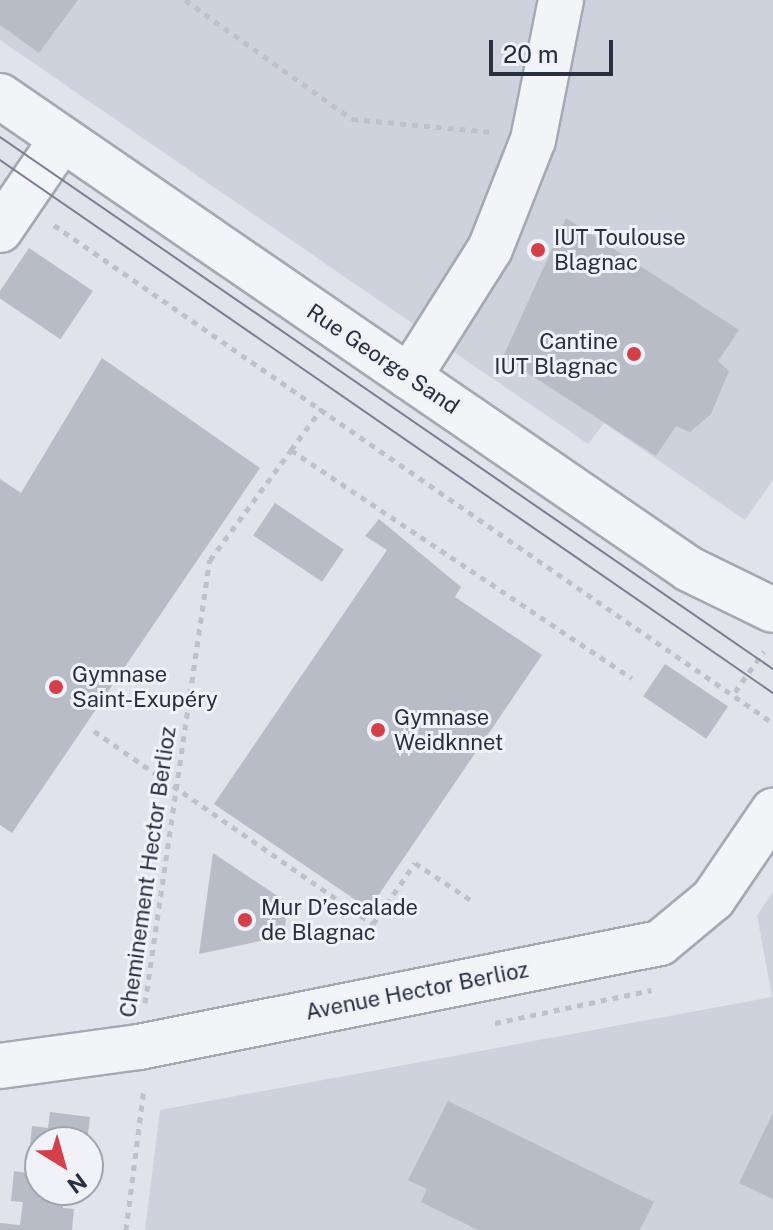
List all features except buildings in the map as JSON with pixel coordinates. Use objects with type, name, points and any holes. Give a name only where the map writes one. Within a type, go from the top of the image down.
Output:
[{"type":"street","points":[[409,377],[490,249],[534,134],[561,0]]},
{"type":"street","name":"Rue George Sand","points":[[0,96],[689,569],[773,610]]},
{"type":"street","points":[[10,216],[62,139]]},
{"type":"street","name":"Avenue Hector Berlioz","points":[[0,1066],[139,1047],[660,943],[713,899],[773,811]]},
{"type":"path","points":[[185,0],[352,119],[534,134]]},
{"type":"path","points":[[10,216],[322,408],[735,692],[773,723]]},
{"type":"path","name":"Cheminement Hector Berlioz","points":[[126,1230],[144,1085],[139,1047],[210,560],[322,408]]},
{"type":"path","points":[[291,450],[632,678]]},
{"type":"path","points":[[735,692],[773,637]]},
{"type":"path","points":[[94,731],[177,783],[373,924],[415,863],[471,900]]},
{"type":"shaded area","name":"IUT Toulouse Blagnac","points":[[0,0],[773,0],[773,480],[745,520],[604,423],[588,444],[0,40]]},
{"type":"shaded area","points":[[773,892],[773,1230],[145,1230],[160,1110],[772,997],[757,915]]},
{"type":"tram line","points":[[0,137],[773,669]]},
{"type":"tram line","points":[[0,160],[773,693]]},
{"type":"place","name":"IUT Toulouse Blagnac","points":[[538,250]]},
{"type":"place","name":"Cantine IUT Blagnac","points":[[634,354]]},
{"type":"place","name":"Gymnase Saint-Exupéry","points":[[56,687]]},
{"type":"place","name":"Gymnase Weidknnet","points":[[378,730]]},
{"type":"place","name":"Mur D’escalade de Blagnac","points":[[245,920]]}]
